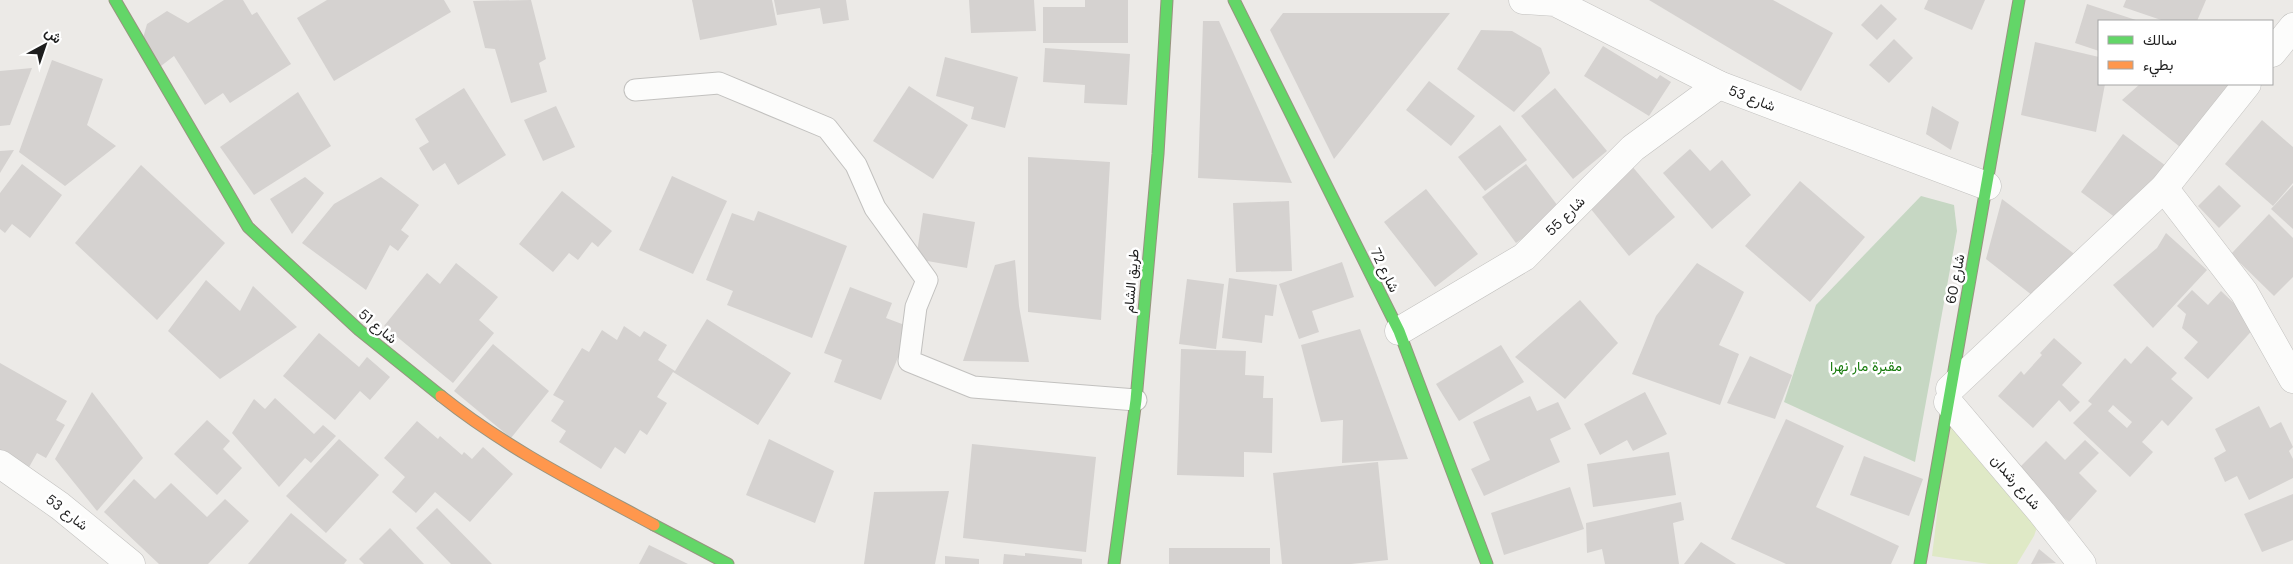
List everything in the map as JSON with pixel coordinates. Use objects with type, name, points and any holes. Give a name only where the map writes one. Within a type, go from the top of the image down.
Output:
[{"type":"street","name":"شارع 51","points":[[115,0],[248,227],[359,330],[472,421],[532,460],[728,564]]},
{"type":"street","name":"طريق الشام","points":[[1114,564],[1136,400],[1158,154],[1167,0]]},
{"type":"street","name":"شارع 72","points":[[1234,0],[1399,331],[1487,564]]},
{"type":"street","name":"شارع 53","points":[[1523,0],[1555,1],[1719,85],[1988,186]]},
{"type":"street","name":"شارع 60","points":[[1920,564],[1988,186],[2019,0]]},
{"type":"street","points":[[2273,53],[2293,27]]},
{"type":"street","name":"شارع 55","points":[[1399,331],[1524,257],[1633,148],[1719,85]]},
{"type":"street","points":[[1949,396],[2164,188],[2246,85]]},
{"type":"street","points":[[2164,188],[2244,292],[2293,379]]},
{"type":"street","name":"شارع رشدان","points":[[1949,396],[2082,564]]},
{"type":"street","name":"شارع 53","points":[[0,464],[60,506],[131,564]]},
{"type":"lane","points":[[635,90],[718,83],[827,128],[856,165],[875,208],[927,280],[916,307],[909,361],[973,387],[1136,400]]},
{"type":"green space","name":"مقبرة مار نهرا","points":[[1921,196],[1954,205],[1957,231],[1915,462],[1784,402],[1816,305]]},
{"type":"green space","points":[[1950,407],[2042,513],[2034,536],[2017,564],[1989,564],[1932,556]]},
{"type":"building","points":[[224,0],[243,0],[252,15],[257,12],[291,64],[230,103],[223,93],[205,105],[174,56],[161,66],[143,38],[147,24],[167,11],[188,23]]},
{"type":"building","points":[[327,0],[444,0],[451,12],[334,81],[297,18]]},
{"type":"building","points":[[531,0],[546,59],[539,63],[547,92],[511,103],[495,49],[485,48],[473,1]]},
{"type":"building","points":[[692,0],[772,0],[777,25],[700,40]]},
{"type":"building","points":[[774,0],[846,0],[849,20],[823,24],[820,8],[777,15]]},
{"type":"building","points":[[969,0],[1034,0],[1036,31],[971,33]]},
{"type":"building","points":[[1085,0],[1128,0],[1128,43],[1043,43],[1043,7],[1085,7]]},
{"type":"building","points":[[1649,0],[1773,0],[1833,33],[1801,91]]},
{"type":"building","points":[[1928,0],[1985,0],[1972,30],[1924,9]]},
{"type":"building","points":[[2126,0],[2206,0],[2197,20],[2161,20],[2123,7]]},
{"type":"building","points":[[1881,4],[1897,19],[1877,40],[1861,25]]},
{"type":"building","points":[[2087,4],[2136,20],[2098,20],[2098,51],[2075,43]]},
{"type":"building","points":[[1283,13],[1450,13],[1334,159],[1270,30]]},
{"type":"building","points":[[1203,21],[1219,21],[1292,183],[1198,178]]},
{"type":"building","points":[[1481,30],[1512,31],[1541,48],[1550,73],[1514,112],[1457,69]]},
{"type":"building","points":[[1894,39],[1913,58],[1889,83],[1869,65]]},
{"type":"building","points":[[2035,42],[2098,57],[2098,85],[2105,85],[2096,132],[2021,115]]},
{"type":"building","points":[[1603,46],[1657,79],[1660,75],[1671,82],[1649,116],[1584,76]]},
{"type":"building","points":[[1045,48],[1130,54],[1127,105],[1084,103],[1085,85],[1043,82]]},
{"type":"building","points":[[945,57],[1018,77],[1005,128],[971,119],[974,107],[936,96]]},
{"type":"building","points":[[52,60],[103,79],[87,125],[116,146],[65,186],[19,152]]},
{"type":"building","points":[[32,68],[10,125],[0,126],[0,71]]},
{"type":"building","points":[[1429,81],[1475,116],[1451,146],[1406,110]]},
{"type":"building","points":[[2139,85],[2238,85],[2185,151],[2122,100]]},
{"type":"building","points":[[909,86],[968,125],[933,179],[873,141]]},
{"type":"building","points":[[464,88],[506,155],[458,185],[445,163],[433,171],[419,148],[429,142],[415,119]]},
{"type":"building","points":[[1555,88],[1607,151],[1573,179],[1521,116]]},
{"type":"building","points":[[298,92],[331,146],[254,195],[220,147]]},
{"type":"building","points":[[556,106],[575,147],[543,161],[524,120]]},
{"type":"building","points":[[1932,106],[1959,122],[1951,150],[1926,134]]},
{"type":"building","points":[[2262,120],[2293,147],[2293,183],[2273,206],[2225,164]]},
{"type":"building","points":[[1500,125],[1527,160],[1485,191],[1458,157]]},
{"type":"building","points":[[2123,134],[2166,166],[2124,224],[2081,192]]},
{"type":"building","points":[[1690,149],[1710,171],[1722,160],[1751,195],[1712,229],[1663,173]]},
{"type":"building","points":[[14,150],[0,173],[0,151]]},
{"type":"building","points":[[1028,157],[1110,162],[1101,320],[1028,312]]},
{"type":"building","points":[[22,164],[62,195],[30,238],[12,224],[5,233],[0,229],[0,193]]},
{"type":"building","points":[[1526,164],[1561,210],[1516,243],[1482,197]]},
{"type":"building","points":[[141,165],[225,243],[157,320],[75,243]]},
{"type":"building","points":[[1631,165],[1675,217],[1629,256],[1586,203]]},
{"type":"building","points":[[672,176],[727,201],[693,274],[639,250]]},
{"type":"building","points":[[305,177],[324,193],[292,234],[270,199]]},
{"type":"building","points":[[381,177],[419,205],[401,230],[409,236],[398,251],[390,245],[366,290],[302,243],[334,204]]},
{"type":"building","points":[[1800,181],[1865,237],[1810,302],[1745,246]]},
{"type":"building","points":[[2219,185],[2241,206],[2219,228],[2198,206]]},
{"type":"building","points":[[2293,185],[2293,229],[2271,209]]},
{"type":"building","points":[[1426,189],[1478,254],[1435,287],[1384,222]]},
{"type":"building","points":[[562,191],[612,231],[598,247],[592,242],[578,260],[569,253],[553,272],[519,244]]},
{"type":"building","points":[[2002,199],[2077,256],[2037,299],[1986,259]]},
{"type":"building","points":[[1289,201],[1292,271],[1236,272],[1233,203]]},
{"type":"building","points":[[758,211],[847,246],[812,338],[727,305],[733,291],[706,280],[732,213],[754,221]]},
{"type":"building","points":[[923,213],[975,222],[967,268],[916,259]]},
{"type":"building","points":[[2269,214],[2293,238],[2293,277],[2274,296],[2231,254]]},
{"type":"building","points":[[2166,233],[2207,270],[2153,328],[2113,285],[2157,248]]},
{"type":"building","points":[[1015,260],[1019,306],[1029,362],[963,361],[995,265]]},
{"type":"building","points":[[1342,262],[1354,297],[1312,311],[1319,332],[1299,339],[1279,284]]},
{"type":"building","points":[[456,263],[498,297],[479,320],[494,333],[453,383],[384,326],[427,273],[440,284]]},
{"type":"building","points":[[1697,263],[1744,292],[1719,345],[1739,354],[1720,405],[1632,374],[1656,316]]},
{"type":"building","points":[[1229,278],[1277,285],[1273,316],[1265,315],[1262,343],[1222,338]]},
{"type":"building","points":[[1187,279],[1224,284],[1216,349],[1179,344]]},
{"type":"building","points":[[206,280],[240,311],[253,286],[297,327],[220,379],[168,331]]},
{"type":"building","points":[[850,287],[892,303],[886,318],[910,327],[881,400],[834,382],[842,360],[824,353]]},
{"type":"building","points":[[2192,290],[2208,305],[2221,291],[2257,325],[2208,379],[2184,358],[2198,342],[2182,328],[2186,314],[2177,306]]},
{"type":"building","points":[[1580,300],[1618,343],[1565,399],[1515,357]]},
{"type":"building","points":[[707,319],[791,373],[758,425],[673,372],[657,397],[667,403],[647,435],[640,430],[625,454],[615,447],[601,469],[559,442],[566,431],[551,421],[564,401],[553,395],[582,348],[589,352],[602,330],[617,340],[624,326],[640,337],[644,331],[667,345],[658,360],[675,371]]},
{"type":"building","points":[[1360,329],[1408,459],[1342,463],[1343,420],[1321,422],[1301,345]]},
{"type":"building","points":[[319,333],[359,367],[367,357],[390,377],[370,400],[360,391],[335,420],[283,376]]},
{"type":"building","points":[[2054,338],[2082,363],[2062,385],[2080,402],[2070,412],[2059,400],[2033,428],[1998,396],[2021,371],[2024,375]]},
{"type":"building","points":[[493,344],[549,391],[511,438],[454,391]]},
{"type":"building","points":[[1501,345],[1524,382],[1459,421],[1436,384]]},
{"type":"building","points":[[2147,346],[2177,373],[2171,379],[2193,398],[2168,426],[2162,420],[2142,442],[2153,452],[2130,477],[2073,423],[2092,404],[2088,401],[2125,358],[2131,364]],"holes":[[[2113,405],[2132,422],[2127,428],[2108,411]]]},
{"type":"building","points":[[1181,349],[1246,351],[1245,375],[1264,376],[1263,398],[1273,398],[1272,453],[1244,452],[1244,477],[1177,475]]},
{"type":"building","points":[[1750,356],[1792,375],[1775,419],[1727,403]]},
{"type":"building","points":[[0,363],[67,401],[56,420],[65,425],[46,458],[37,453],[28,469],[0,450]]},
{"type":"building","points":[[92,392],[143,458],[97,511],[55,459]]},
{"type":"building","points":[[1645,392],[1667,434],[1633,451],[1627,440],[1600,455],[1584,424]]},
{"type":"building","points":[[1530,396],[1537,411],[1558,402],[1571,429],[1550,439],[1560,462],[1484,496],[1471,469],[1490,460],[1473,422]]},
{"type":"building","points":[[275,398],[314,434],[323,425],[336,436],[311,463],[305,458],[279,487],[232,433],[254,399],[265,409]]},
{"type":"building","points":[[2259,406],[2270,428],[2281,422],[2293,447],[2289,451],[2293,459],[2293,478],[2249,500],[2237,476],[2225,482],[2214,458],[2226,451],[2215,429]]},
{"type":"building","points":[[1786,419],[1844,446],[1816,507],[1899,546],[1891,564],[1786,564],[1731,539]]},
{"type":"building","points":[[207,420],[230,441],[223,449],[242,468],[217,495],[174,454]]},
{"type":"building","points":[[417,421],[438,439],[440,436],[462,455],[464,452],[472,459],[483,447],[513,474],[470,522],[435,492],[416,513],[392,492],[405,477],[384,458]]},
{"type":"building","points":[[339,439],[379,475],[326,533],[286,496]]},
{"type":"building","points":[[769,439],[834,471],[815,523],[746,495]]},
{"type":"building","points":[[2085,440],[2099,453],[2079,473],[2097,491],[2069,522],[2041,497],[2020,467],[2046,441],[2065,460]]},
{"type":"building","points":[[972,444],[1096,457],[1086,552],[963,538]]},
{"type":"building","points":[[1669,452],[1676,495],[1593,507],[1587,464]]},
{"type":"building","points":[[1864,456],[1923,479],[1909,516],[1850,495]]},
{"type":"building","points":[[1378,462],[1388,560],[1351,564],[1282,564],[1273,473]]},
{"type":"building","points":[[134,479],[155,499],[171,483],[207,517],[225,499],[249,521],[208,564],[159,564],[104,512]]},
{"type":"building","points":[[1570,487],[1584,529],[1504,555],[1491,513]]},
{"type":"building","points":[[949,491],[935,564],[864,564],[874,492]]},
{"type":"building","points":[[2293,494],[2293,540],[2262,552],[2244,514]]},
{"type":"building","points":[[1681,502],[1684,520],[1673,523],[1679,564],[1605,564],[1602,549],[1587,553],[1586,523]]},
{"type":"building","points":[[437,508],[492,564],[451,564],[416,528]]},
{"type":"building","points":[[291,513],[347,560],[344,564],[248,564]]},
{"type":"building","points":[[390,528],[424,564],[364,564],[359,559]]},
{"type":"building","points":[[1701,542],[1736,564],[1684,564]]},
{"type":"building","points":[[649,545],[688,564],[639,564]]},
{"type":"building","points":[[1169,548],[1270,548],[1270,564],[1169,564]]},
{"type":"building","points":[[2039,549],[2056,563],[2031,564]]},
{"type":"building","points":[[1025,553],[1082,559],[1082,564],[1003,564],[1004,554],[1025,556]]},
{"type":"building","points":[[945,556],[979,559],[979,564],[945,564]]},
{"type":"traffic: fast","points":[[115,0],[248,227],[359,330],[441,396]]},
{"type":"traffic: fast","points":[[1114,564],[1136,400],[1158,154],[1167,0]]},
{"type":"traffic: fast","points":[[1234,0],[1399,331],[1487,564]]},
{"type":"traffic: fast","points":[[1920,564],[2019,0]]},
{"type":"traffic: fast","points":[[654,525],[728,564]]},
{"type":"traffic: slow","points":[[441,396],[517,449],[654,525]]}]
